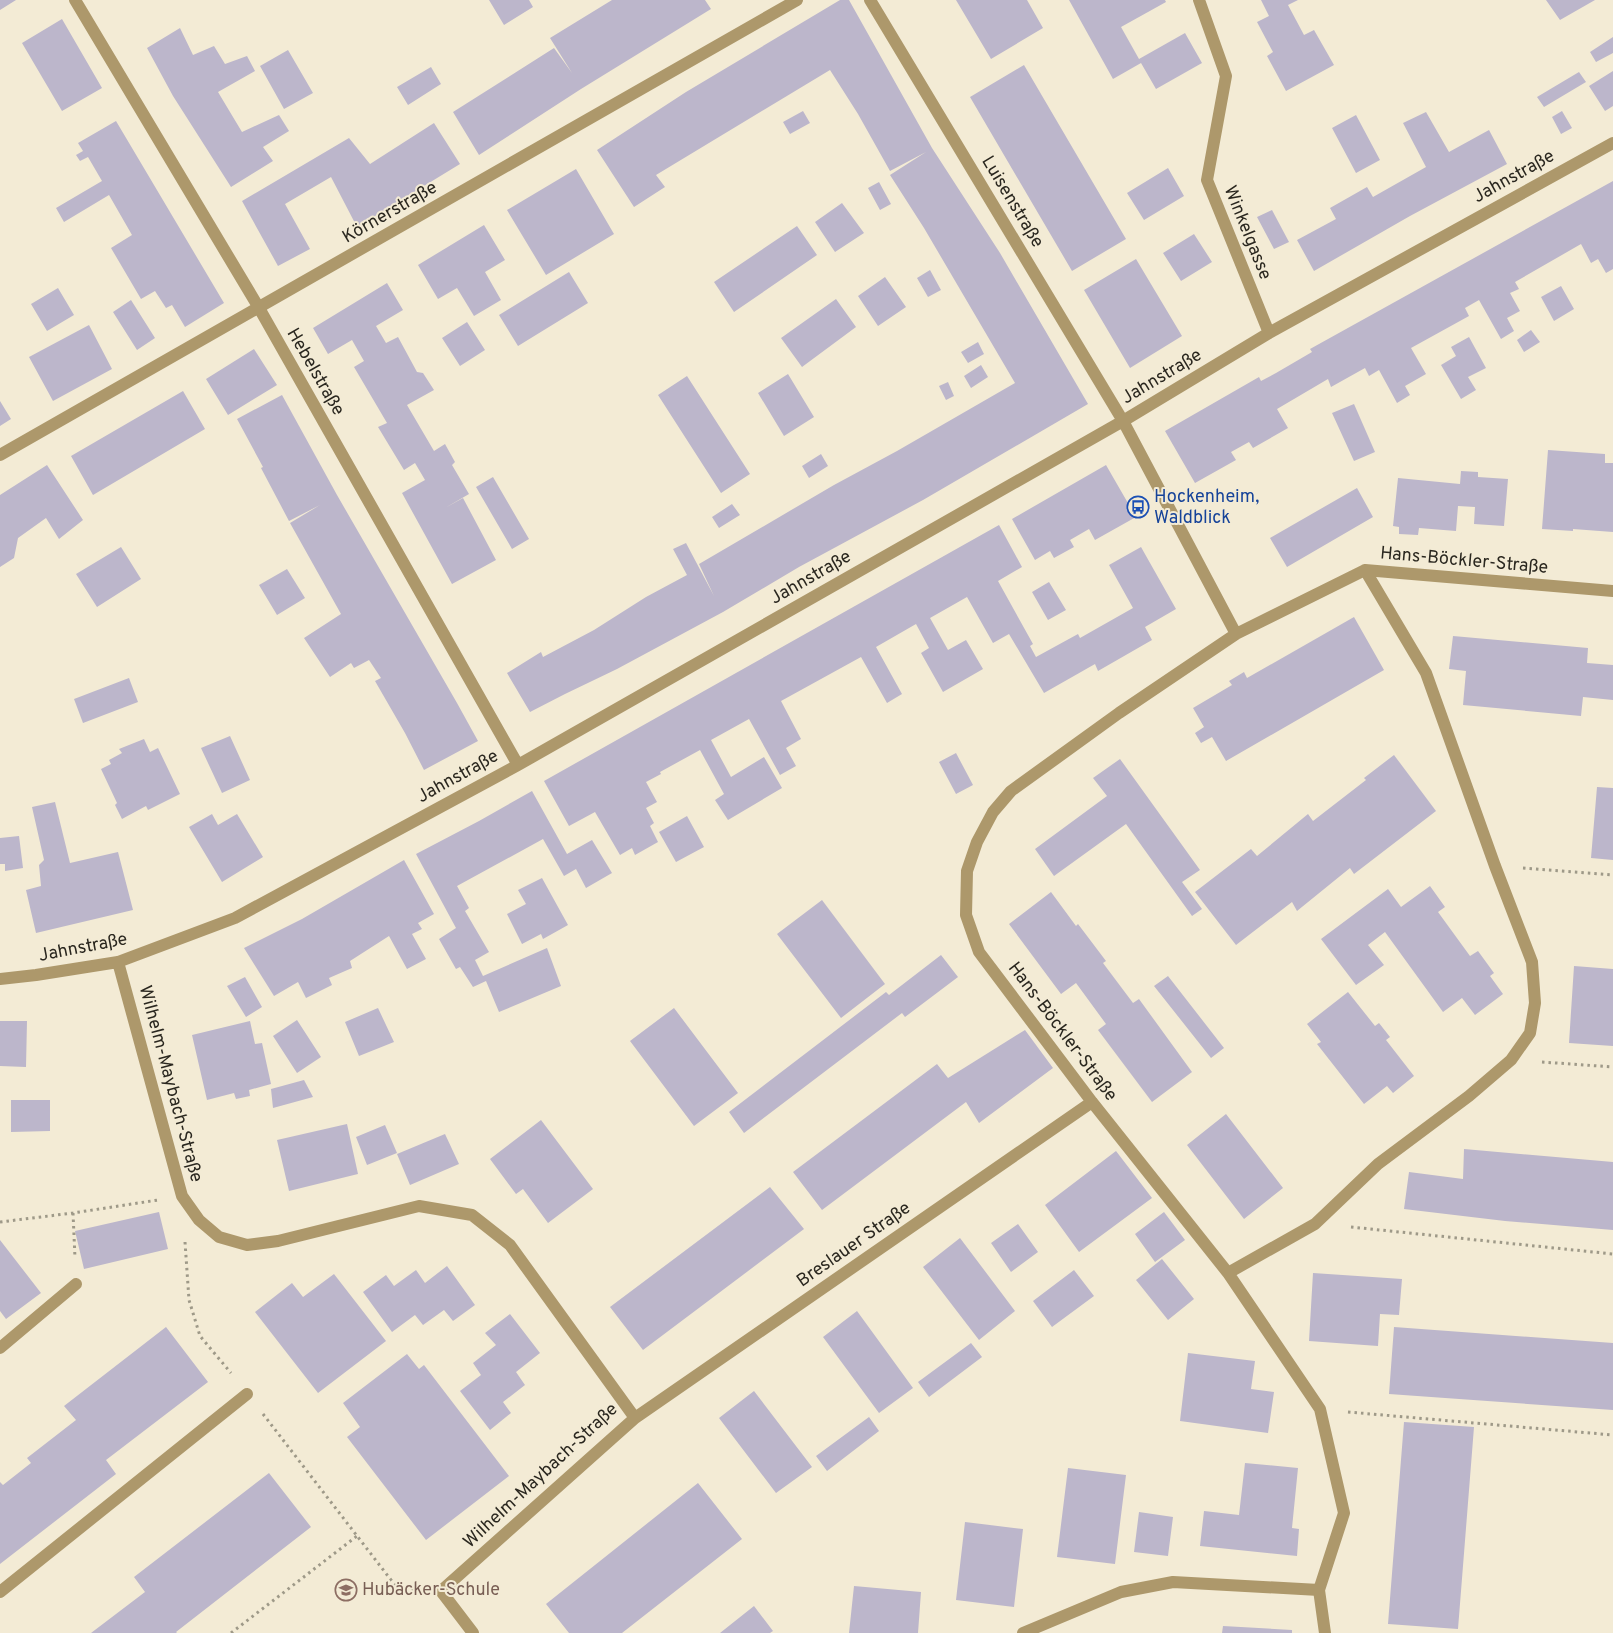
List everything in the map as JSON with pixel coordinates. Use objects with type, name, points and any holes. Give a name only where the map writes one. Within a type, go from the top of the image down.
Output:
[{"type":"street","name":"Hebelstraße","points":[[75,0],[259,308],[518,765]]},
{"type":"street","name":"Körnerstraße","points":[[0,455],[797,0]]},
{"type":"street","name":"Luisenstraße","points":[[870,0],[1123,422]]},
{"type":"street","name":"Winkelgasse","points":[[1199,0],[1226,76],[1207,180],[1269,332]]},
{"type":"street","name":"Jahnstraße","points":[[0,979],[118,962],[235,918],[518,765],[1123,422],[1269,332],[1613,142]]},
{"type":"street","points":[[1123,422],[1236,634]]},
{"type":"street","points":[[1228,1272],[1315,1224],[1378,1164],[1469,1096],[1512,1060],[1530,1033],[1535,1003],[1532,962],[1495,866],[1426,673],[1365,570]]},
{"type":"street","name":"Hans-Böckler-Straße","points":[[1319,1590],[1344,1514],[1320,1409],[1228,1272],[1092,1102],[979,952],[966,916],[967,871],[976,842],[993,812],[1011,791],[1119,713],[1236,634],[1365,570],[1613,591]]},
{"type":"street","name":"Wilhelm-Maybach-Straße","points":[[118,962],[182,1196],[199,1220],[219,1237],[247,1245],[278,1241],[419,1206],[472,1215],[510,1245],[635,1418],[441,1591]]},
{"type":"street","name":"Breslauer Straße","points":[[635,1418],[1092,1102]]},
{"type":"street","points":[[0,1348],[76,1284]]},
{"type":"street","points":[[0,1592],[247,1394]]},
{"type":"street","points":[[1023,1633],[1121,1592],[1174,1582],[1319,1590],[1325,1633]]},
{"type":"street","points":[[441,1591],[473,1633]]},
{"type":"path","points":[[1495,866],[1613,875]]},
{"type":"path","points":[[1512,1060],[1613,1067]]},
{"type":"path","points":[[0,1222],[182,1196],[189,1300],[200,1336],[398,1589],[441,1591]]},
{"type":"path","points":[[73,1213],[76,1284]]},
{"type":"path","points":[[1315,1224],[1613,1254]]},
{"type":"path","points":[[1320,1409],[1613,1436]]},
{"type":"path","points":[[231,1633],[357,1536]]},
{"type":"building","points":[[0,0],[16,0],[0,10]]},
{"type":"building","points":[[489,0],[529,0],[533,7],[504,25]]},
{"type":"building","points":[[612,0],[705,0],[711,9],[581,89],[479,155],[453,112],[554,48],[572,73],[550,38]]},
{"type":"building","points":[[840,0],[849,0],[932,148],[1000,253],[1088,404],[923,500],[799,567],[723,612],[617,669],[530,712],[507,673],[541,652],[543,657],[594,630],[646,597],[687,575],[673,549],[686,543],[714,596],[699,564],[1015,383],[924,228],[890,175],[926,152],[890,171],[858,114],[830,70],[656,175],[665,187],[634,207],[597,150],[686,92]]},
{"type":"building","points":[[956,0],[1027,0],[1043,28],[991,59]]},
{"type":"building","points":[[1069,0],[1165,0],[1166,2],[1121,27],[1139,59],[1185,33],[1202,63],[1156,89],[1141,63],[1113,79]]},
{"type":"building","points":[[1261,0],[1298,0],[1288,5],[1304,35],[1314,30],[1334,65],[1286,91],[1267,56],[1273,52],[1257,22],[1269,16]]},
{"type":"building","points":[[1546,0],[1595,0],[1560,20]]},
{"type":"building","points":[[62,19],[102,88],[62,111],[22,43]]},
{"type":"building","points":[[180,28],[193,55],[214,46],[225,64],[247,56],[255,71],[218,92],[242,132],[279,115],[289,131],[263,147],[273,161],[231,187],[173,96],[147,48]]},
{"type":"building","points":[[1613,37],[1613,53],[1596,62],[1590,52]]},
{"type":"building","points":[[288,50],[313,93],[284,109],[260,66]]},
{"type":"building","points":[[1024,65],[1126,239],[1072,271],[970,97]]},
{"type":"building","points":[[431,67],[441,84],[408,105],[397,87]]},
{"type":"building","points":[[1613,71],[1613,106],[1605,111],[1589,86]]},
{"type":"building","points":[[1579,72],[1586,82],[1544,107],[1537,97]]},
{"type":"building","points":[[803,111],[810,123],[790,134],[783,122]]},
{"type":"building","points":[[1562,111],[1572,128],[1561,134],[1552,117]]},
{"type":"building","points":[[1426,112],[1449,152],[1489,130],[1507,164],[1410,216],[1314,271],[1297,240],[1336,219],[1330,208],[1367,187],[1373,197],[1426,167],[1403,123]]},
{"type":"building","points":[[1356,115],[1380,160],[1356,173],[1332,128]]},
{"type":"building","points":[[116,121],[224,303],[185,327],[172,305],[166,308],[155,291],[141,299],[111,248],[132,235],[109,195],[64,222],[56,208],[102,181],[88,157],[80,161],[76,155],[83,151],[78,143]]},
{"type":"building","points":[[434,123],[460,164],[357,227],[331,177],[285,204],[310,249],[278,266],[242,201],[349,138],[370,164]]},
{"type":"building","points":[[1168,168],[1184,196],[1144,220],[1127,193]]},
{"type":"building","points":[[576,169],[614,234],[546,275],[507,210]]},
{"type":"building","points":[[1613,181],[1613,269],[1606,273],[1598,259],[1591,263],[1581,244],[1515,282],[1519,289],[1510,293],[1520,311],[1507,318],[1514,331],[1501,339],[1479,300],[1465,308],[1469,316],[1411,348],[1426,374],[1405,386],[1410,395],[1397,403],[1379,370],[1369,376],[1365,368],[1331,387],[1328,379],[1277,409],[1288,428],[1253,448],[1249,442],[1231,452],[1236,460],[1195,483],[1165,431],[1259,377],[1261,381],[1276,373],[1312,352],[1310,349]]},
{"type":"building","points":[[879,182],[891,204],[880,210],[868,188]]},
{"type":"building","points":[[842,203],[864,233],[835,252],[815,222]]},
{"type":"building","points":[[1272,210],[1289,242],[1274,249],[1257,217]]},
{"type":"building","points":[[484,225],[505,260],[485,272],[501,300],[474,316],[457,288],[438,299],[418,265]]},
{"type":"building","points":[[797,226],[817,255],[734,312],[714,282]]},
{"type":"building","points":[[1194,234],[1212,262],[1181,281],[1163,253]]},
{"type":"building","points":[[1136,259],[1182,336],[1130,368],[1084,290]]},
{"type":"building","points":[[930,270],[941,290],[928,297],[917,278]]},
{"type":"building","points":[[569,272],[588,303],[518,346],[499,315]]},
{"type":"building","points":[[885,277],[906,307],[878,326],[858,296]]},
{"type":"building","points":[[387,283],[403,310],[376,326],[386,343],[398,337],[417,372],[423,373],[434,390],[407,405],[434,451],[445,444],[455,462],[452,465],[469,494],[445,508],[463,498],[496,560],[452,584],[402,493],[425,480],[415,463],[404,470],[378,427],[387,423],[354,367],[364,361],[352,340],[328,354],[313,328]]},
{"type":"building","points":[[1561,286],[1574,309],[1554,321],[1541,297]]},
{"type":"building","points":[[58,288],[74,315],[47,331],[31,304]]},
{"type":"building","points":[[836,299],[856,327],[802,367],[781,338]]},
{"type":"building","points":[[131,300],[155,338],[137,350],[113,312]]},
{"type":"building","points":[[467,322],[485,350],[460,366],[442,338]]},
{"type":"building","points":[[89,325],[112,369],[53,401],[29,357]]},
{"type":"building","points":[[1531,330],[1540,342],[1524,352],[1517,340]]},
{"type":"building","points":[[1469,337],[1486,368],[1468,377],[1476,390],[1461,399],[1441,365],[1456,356],[1451,347]]},
{"type":"building","points":[[978,342],[984,354],[968,363],[961,352]]},
{"type":"building","points":[[254,349],[277,385],[228,415],[206,379]]},
{"type":"building","points":[[981,365],[988,377],[971,388],[964,376]]},
{"type":"building","points":[[788,374],[814,417],[784,436],[758,393]]},
{"type":"building","points":[[687,376],[750,474],[721,493],[658,395]]},
{"type":"building","points":[[948,382],[954,396],[946,400],[939,386]]},
{"type":"building","points":[[183,391],[205,429],[93,495],[71,456]]},
{"type":"building","points":[[282,395],[478,741],[424,770],[375,681],[381,678],[369,660],[354,668],[351,663],[330,677],[304,638],[341,614],[290,523],[320,505],[289,521],[237,419]]},
{"type":"building","points":[[0,401],[11,419],[0,426]]},
{"type":"building","points":[[1354,404],[1375,452],[1354,461],[1332,413]]},
{"type":"building","points":[[1548,450],[1605,454],[1605,463],[1613,463],[1613,532],[1542,529]]},
{"type":"building","points":[[821,454],[828,466],[809,478],[802,466]]},
{"type":"building","points":[[47,465],[83,520],[59,539],[46,518],[18,538],[14,558],[0,567],[0,495]]},
{"type":"building","points":[[1106,465],[1136,517],[1095,540],[1089,529],[1070,540],[1074,547],[1054,558],[1050,551],[1035,560],[1012,519]]},
{"type":"building","points":[[1461,471],[1478,472],[1478,477],[1508,479],[1504,526],[1474,524],[1475,507],[1458,506],[1456,531],[1419,528],[1418,535],[1399,534],[1399,527],[1393,526],[1398,478],[1460,484]]},
{"type":"building","points":[[493,477],[529,539],[512,549],[476,487]]},
{"type":"building","points":[[1357,488],[1373,517],[1287,567],[1270,538]]},
{"type":"building","points":[[732,504],[740,515],[719,528],[712,517]]},
{"type":"building","points":[[999,525],[1022,567],[998,581],[1033,644],[1030,646],[1036,657],[1078,634],[1080,638],[1133,608],[1109,565],[1141,547],[1176,609],[1145,627],[1152,640],[1098,671],[1095,664],[1044,693],[1009,634],[993,643],[967,597],[930,618],[948,650],[966,640],[983,669],[943,692],[921,653],[929,648],[916,624],[876,647],[902,694],[887,703],[861,657],[781,701],[801,739],[786,748],[796,766],[780,775],[749,719],[711,740],[731,777],[764,757],[782,788],[728,820],[715,800],[724,794],[700,750],[646,782],[657,802],[646,808],[654,823],[650,826],[658,842],[635,855],[632,848],[620,855],[595,812],[569,826],[544,781]]},
{"type":"building","points":[[121,547],[141,579],[97,607],[76,574]]},
{"type":"building","points":[[287,569],[305,598],[277,615],[259,585]]},
{"type":"building","points":[[1049,582],[1066,610],[1048,620],[1032,592]]},
{"type":"building","points":[[1354,617],[1384,670],[1226,761],[1212,737],[1201,743],[1195,733],[1204,727],[1193,708],[1232,685],[1229,681],[1244,672],[1247,678]]},
{"type":"building","points":[[1453,636],[1588,648],[1587,663],[1613,665],[1613,700],[1583,697],[1581,716],[1463,705],[1466,671],[1449,669]]},
{"type":"building","points":[[129,678],[138,702],[83,723],[74,699]]},
{"type":"building","points":[[230,736],[250,780],[222,793],[201,748]]},
{"type":"building","points":[[144,739],[150,752],[158,748],[180,794],[148,810],[146,806],[122,819],[115,805],[117,803],[101,769],[111,764],[109,760],[122,753],[119,749]]},
{"type":"building","points":[[956,753],[973,785],[956,794],[939,762]]},
{"type":"building","points":[[1394,755],[1436,811],[1354,874],[1350,868],[1297,911],[1292,902],[1236,945],[1195,892],[1251,849],[1257,856],[1308,814],[1313,821],[1366,780],[1364,778]]},
{"type":"building","points":[[1120,759],[1200,870],[1182,882],[1202,909],[1192,916],[1126,824],[1054,876],[1035,849],[1107,796],[1093,778]]},
{"type":"building","points":[[1597,787],[1613,788],[1613,860],[1591,858]]},
{"type":"building","points":[[532,791],[567,854],[592,840],[612,873],[586,888],[576,869],[564,876],[543,839],[457,886],[469,908],[465,911],[489,952],[475,960],[483,976],[547,948],[561,986],[499,1012],[486,981],[473,987],[460,967],[456,969],[439,939],[456,928],[416,854]]},
{"type":"building","points":[[55,802],[70,863],[118,852],[133,910],[36,933],[26,890],[41,886],[39,865],[44,860],[32,807]]},
{"type":"building","points":[[212,814],[218,825],[237,814],[263,857],[222,882],[189,827]]},
{"type":"building","points":[[687,816],[704,847],[676,862],[659,832]]},
{"type":"building","points":[[19,836],[23,868],[5,871],[5,864],[0,864],[0,838]]},
{"type":"building","points":[[404,860],[434,914],[418,923],[422,929],[412,934],[426,959],[407,969],[389,936],[350,961],[352,968],[329,978],[332,985],[306,998],[298,982],[274,996],[244,948],[302,919]]},
{"type":"building","points":[[542,878],[568,925],[543,939],[541,934],[522,944],[507,914],[526,904],[518,890]]},
{"type":"building","points":[[1430,886],[1445,907],[1438,912],[1470,956],[1478,951],[1494,973],[1490,976],[1503,994],[1475,1015],[1462,998],[1443,1012],[1385,932],[1368,945],[1384,965],[1356,985],[1321,939],[1388,889],[1401,907]]},
{"type":"building","points":[[1051,892],[1076,926],[1078,924],[1106,961],[1103,963],[1133,1003],[1139,999],[1192,1072],[1152,1102],[1098,1030],[1106,1024],[1076,983],[1061,994],[1009,924]]},
{"type":"building","points":[[822,900],[885,984],[841,1018],[777,934]]},
{"type":"building","points":[[941,955],[958,977],[905,1017],[902,1013],[744,1133],[729,1112],[886,992],[889,995]]},
{"type":"building","points":[[1574,966],[1613,969],[1613,1046],[1569,1043]]},
{"type":"building","points":[[1168,976],[1224,1048],[1211,1058],[1154,986]]},
{"type":"building","points":[[245,977],[262,1007],[246,1017],[227,986]]},
{"type":"building","points":[[1348,992],[1375,1026],[1379,1023],[1390,1037],[1386,1040],[1414,1076],[1393,1093],[1387,1086],[1364,1104],[1317,1044],[1321,1042],[1307,1024]]},
{"type":"building","points":[[378,1008],[394,1042],[359,1056],[345,1022]]},
{"type":"building","points":[[674,1008],[738,1093],[694,1126],[630,1041]]},
{"type":"building","points":[[297,1020],[321,1057],[297,1073],[273,1036]]},
{"type":"building","points":[[0,1021],[27,1021],[26,1067],[0,1066]]},
{"type":"building","points":[[250,1021],[255,1044],[262,1043],[271,1084],[249,1090],[250,1096],[236,1099],[234,1093],[207,1100],[192,1035]]},
{"type":"building","points":[[1025,1030],[1053,1068],[979,1123],[966,1102],[822,1210],[793,1172],[937,1064],[948,1078]]},
{"type":"building","points":[[304,1080],[313,1097],[273,1108],[271,1089]]},
{"type":"building","points":[[11,1100],[50,1100],[50,1131],[11,1132]]},
{"type":"building","points":[[1226,1114],[1283,1188],[1244,1219],[1187,1145]]},
{"type":"building","points":[[541,1120],[593,1189],[548,1223],[523,1189],[516,1194],[490,1159]]},
{"type":"building","points":[[347,1124],[358,1174],[289,1191],[277,1140]]},
{"type":"building","points":[[385,1125],[397,1153],[367,1165],[356,1137]]},
{"type":"building","points":[[445,1134],[459,1164],[410,1185],[397,1154]]},
{"type":"building","points":[[1464,1149],[1613,1162],[1613,1230],[1505,1221],[1404,1209],[1409,1172],[1463,1179]]},
{"type":"building","points":[[1116,1151],[1152,1198],[1079,1252],[1045,1205]]},
{"type":"building","points":[[770,1187],[804,1229],[643,1350],[610,1307]]},
{"type":"building","points":[[159,1212],[168,1249],[84,1269],[75,1231]]},
{"type":"building","points":[[1164,1212],[1185,1240],[1155,1262],[1135,1234]]},
{"type":"building","points":[[1018,1224],[1038,1252],[1011,1272],[991,1243]]},
{"type":"building","points":[[960,1238],[1015,1311],[979,1340],[923,1267]]},
{"type":"building","points":[[0,1240],[41,1293],[6,1319],[0,1311]]},
{"type":"building","points":[[1162,1259],[1194,1299],[1168,1320],[1136,1280]]},
{"type":"building","points":[[447,1266],[475,1305],[453,1321],[444,1310],[423,1325],[415,1315],[392,1332],[363,1292],[386,1275],[394,1286],[416,1270],[425,1283]]},
{"type":"building","points":[[1074,1270],[1094,1296],[1052,1327],[1033,1301]]},
{"type":"building","points":[[1313,1273],[1402,1279],[1399,1315],[1380,1314],[1378,1346],[1309,1341]]},
{"type":"building","points":[[334,1274],[386,1341],[318,1393],[255,1312],[292,1283],[303,1297]]},
{"type":"building","points":[[857,1311],[913,1388],[879,1413],[823,1337]]},
{"type":"building","points":[[510,1314],[540,1353],[516,1372],[525,1385],[503,1402],[511,1413],[490,1430],[460,1391],[481,1375],[473,1363],[496,1345],[485,1333]]},
{"type":"building","points":[[166,1327],[208,1382],[106,1460],[116,1474],[0,1564],[0,1482],[3,1485],[31,1463],[27,1458],[76,1420],[64,1406]]},
{"type":"building","points":[[1394,1327],[1613,1343],[1613,1410],[1389,1394]]},
{"type":"building","points":[[971,1343],[982,1357],[929,1397],[918,1382]]},
{"type":"building","points":[[1188,1353],[1255,1361],[1251,1389],[1274,1392],[1268,1433],[1180,1421]]},
{"type":"building","points":[[407,1354],[419,1369],[424,1365],[509,1476],[426,1540],[347,1437],[360,1427],[343,1403]]},
{"type":"building","points":[[754,1391],[812,1467],[776,1493],[719,1418]]},
{"type":"building","points":[[869,1417],[879,1431],[827,1471],[816,1456]]},
{"type":"building","points":[[1404,1422],[1474,1427],[1458,1629],[1388,1624]]},
{"type":"building","points":[[1245,1463],[1298,1468],[1292,1528],[1299,1529],[1297,1556],[1200,1546],[1204,1511],[1239,1515]]},
{"type":"building","points":[[1068,1468],[1126,1475],[1115,1564],[1057,1557]]},
{"type":"building","points":[[269,1473],[311,1527],[177,1633],[91,1633],[145,1592],[134,1577]]},
{"type":"building","points":[[698,1483],[742,1539],[622,1633],[569,1633],[546,1604]]},
{"type":"building","points":[[1139,1512],[1173,1517],[1168,1556],[1134,1552]]},
{"type":"building","points":[[965,1522],[1023,1529],[1014,1607],[956,1600]]},
{"type":"building","points":[[854,1586],[921,1592],[918,1633],[849,1633]]},
{"type":"building","points":[[754,1606],[773,1631],[770,1633],[720,1633]]},
{"type":"building","points":[[1223,1626],[1292,1630],[1292,1633],[1222,1633]]},
{"type":"place","name":"Hockenheim, Waldblick","points":[[1138,507]]},
{"type":"place","name":"Hubäcker-Schule","points":[[346,1590]]}]
